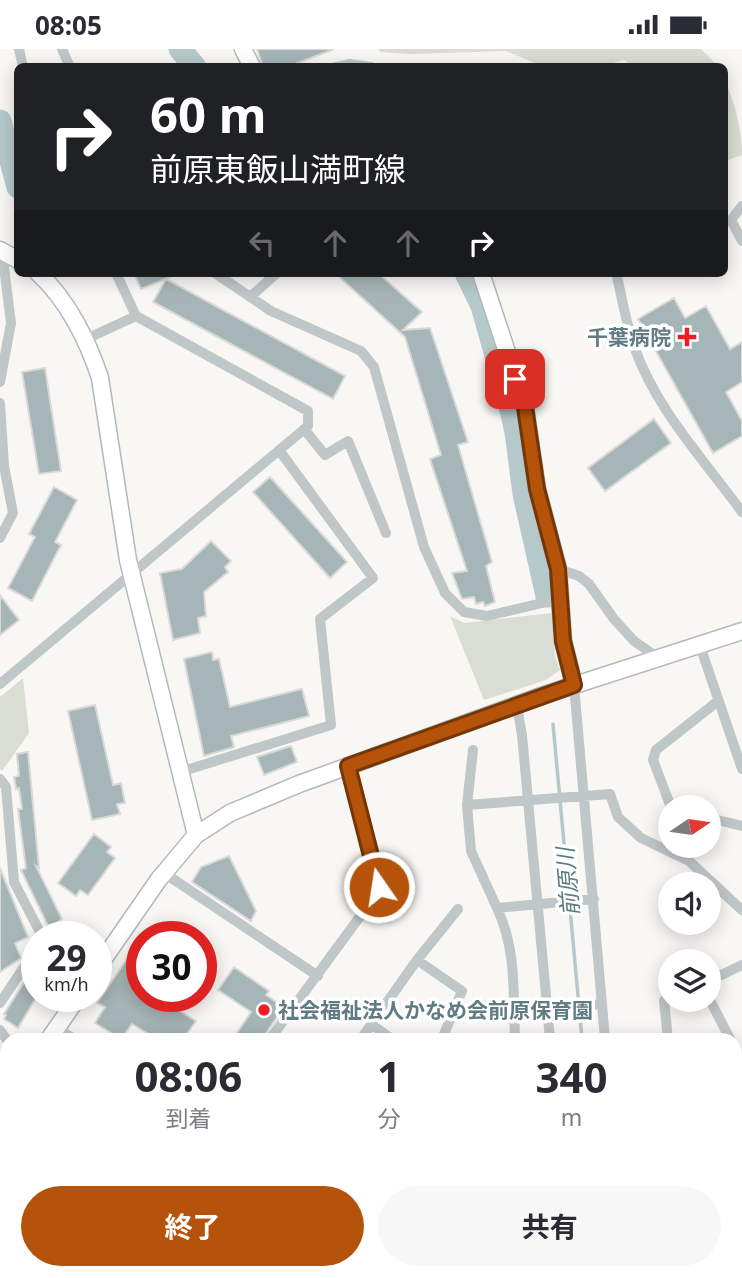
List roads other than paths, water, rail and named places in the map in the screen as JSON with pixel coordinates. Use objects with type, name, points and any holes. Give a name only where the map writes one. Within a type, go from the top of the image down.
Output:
[{"type":"street","points":[[742,206],[731,220],[742,241]]},
{"type":"street","points":[[0,382],[11,323],[1,251]]},
{"type":"street","points":[[42,277],[65,305],[85,340],[100,378],[131,574],[196,835]]},
{"type":"street","points":[[0,684],[308,426],[308,411],[136,316],[118,277]]},
{"type":"street","points":[[221,277],[271,311],[361,351],[374,367],[425,547],[445,593],[464,612],[487,616],[559,599]]},
{"type":"street","points":[[250,297],[272,277]]},
{"type":"street","points":[[482,277],[525,407],[537,489],[558,569],[563,641],[574,685],[605,1033]]},
{"type":"street","points":[[616,277],[634,346],[649,378],[663,404],[742,512]]},
{"type":"street","points":[[85,340],[136,316]]},
{"type":"street","points":[[0,403],[4,466],[13,513],[0,538]]},
{"type":"street","points":[[304,429],[326,454],[348,441],[386,533]]},
{"type":"street","points":[[180,772],[331,725],[320,619],[373,578],[279,450]]},
{"type":"street","points":[[558,569],[579,576],[589,584],[634,641],[657,657]]},
{"type":"street","points":[[112,947],[164,873],[196,835],[210,824],[253,802],[574,685],[742,631]]},
{"type":"street","points":[[699,643],[741,764]]},
{"type":"street","points":[[666,795],[653,760],[656,750],[718,701]]},
{"type":"street","points":[[517,706],[549,1033]]},
{"type":"street","points":[[473,750],[467,805],[471,851],[508,931],[513,970],[514,1033]]},
{"type":"street","points":[[275,1033],[378,892],[379,887],[348,766]]},
{"type":"street","points":[[0,779],[6,787],[14,882],[34,921]]},
{"type":"street","points":[[467,805],[610,794],[618,817],[642,838],[689,861],[742,910]]},
{"type":"street","points":[[721,821],[742,827]]},
{"type":"street","points":[[164,873],[318,976]]},
{"type":"street","points":[[497,908],[594,899]]},
{"type":"street","points":[[364,1033],[458,909]]},
{"type":"street","points":[[417,960],[462,991],[444,1033]]},
{"type":"street","points":[[721,975],[742,965]]},
{"type":"street","points":[[0,1003],[21,972]]},
{"type":"street","points":[[515,1011],[602,1004]]},
{"type":"street","points":[[54,1033],[68,1012]]},
{"type":"street","points":[[665,1012],[667,1033]]},
{"type":"street","points":[[716,1012],[727,1033]]},
{"type":"street","points":[[371,1024],[384,1033]]},
{"type":"waterway","name":"前原川","points":[[180,49],[192,63]]},
{"type":"waterway","name":"前原川","points":[[0,121],[14,172]]},
{"type":"waterway","name":"前原川","points":[[468,277],[482,306],[509,402],[524,494],[547,596]]},
{"type":"waterway","name":"前原川","points":[[553,724],[581,1033]]},
{"type":"place","name":"千葉病院","points":[[687,337]]},
{"type":"place","name":"社会福祉法人かなめ会前原保育園","points":[[264,1010]]}]
